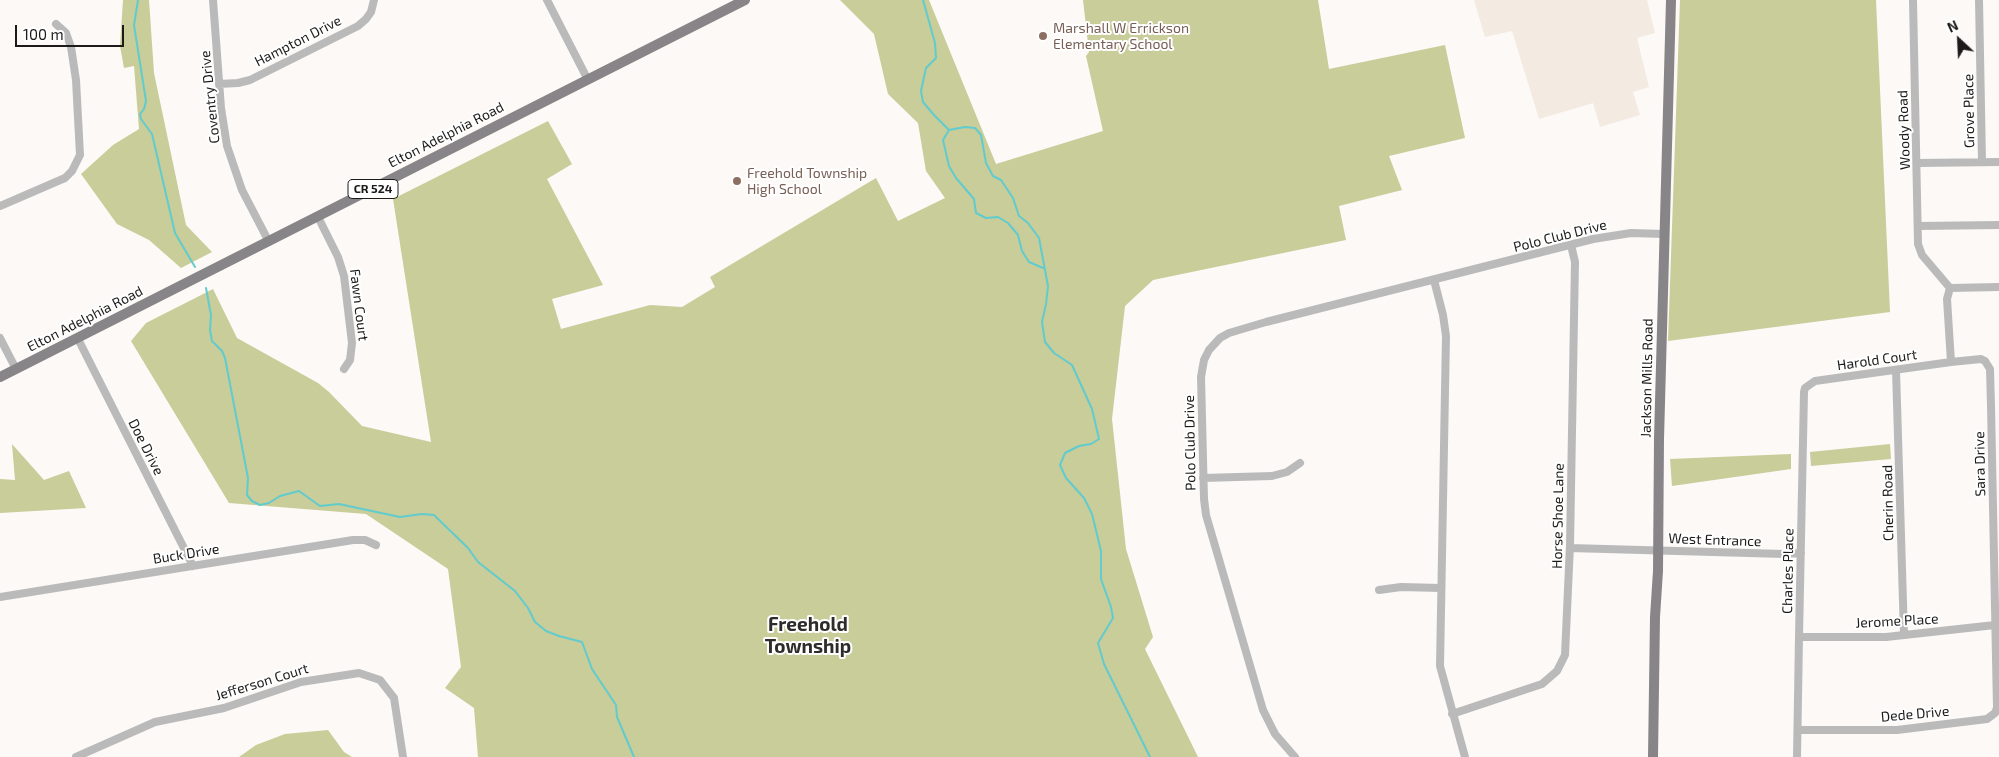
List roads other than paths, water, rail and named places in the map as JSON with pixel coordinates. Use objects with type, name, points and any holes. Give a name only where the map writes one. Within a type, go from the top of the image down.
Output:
[{"type":"main road","name":"Elton Adelphia Road","points":[[0,377],[745,0]]},
{"type":"main road","name":"Jackson Mills Road","points":[[1654,757],[1655,617],[1671,0]]},
{"type":"street","name":"Coventry Drive","points":[[213,0],[223,128],[232,165],[242,190],[269,242]]},
{"type":"street","name":"Hampton Drive","points":[[219,84],[250,80],[358,26],[371,12],[374,0]]},
{"type":"street","points":[[547,0],[588,80]]},
{"type":"street","name":"Woody Road","points":[[1913,0],[1918,163],[1918,244],[1924,257],[1950,288]]},
{"type":"street","name":"Grove Place","points":[[1979,0],[1982,162]]},
{"type":"street","points":[[0,206],[65,178],[76,164],[80,155],[76,80],[71,47],[66,33],[56,24]]},
{"type":"street","points":[[1918,163],[1999,162]]},
{"type":"street","name":"Fawn Court","points":[[318,217],[338,257],[344,276],[352,343],[350,360],[344,368]]},
{"type":"street","points":[[1919,226],[1999,225]]},
{"type":"street","name":"Polo Club Drive","points":[[1295,757],[1275,734],[1263,710],[1206,514],[1203,478],[1202,370],[1206,355],[1220,338],[1233,331],[1266,322],[1618,234],[1664,234]]},
{"type":"street","name":"Horse Shoe Lane","points":[[1452,714],[1535,688],[1548,681],[1557,671],[1566,650],[1570,548],[1575,262],[1571,245]]},
{"type":"street","points":[[1434,280],[1444,315],[1446,336],[1440,666],[1464,757]]},
{"type":"street","points":[[1951,362],[1947,299],[1950,288],[1999,287]]},
{"type":"street","points":[[0,338],[16,369]]},
{"type":"street","name":"Doe Drive","points":[[78,339],[193,566]]},
{"type":"street","name":"Sara Drive","points":[[1951,362],[1980,360],[1985,361],[1990,369],[1997,575],[1995,625],[1996,677]]},
{"type":"street","name":"Harold Court","points":[[1807,386],[1815,381],[1951,362]]},
{"type":"street","name":"Cherin Road","points":[[1896,370],[1904,636]]},
{"type":"street","name":"Charles Place","points":[[1797,757],[1804,392],[1807,386]]},
{"type":"street","points":[[1203,478],[1272,476],[1287,472],[1300,463]]},
{"type":"street","name":"Buck Drive","points":[[0,598],[353,540],[365,540],[376,546]]},
{"type":"street","name":"West Entrance","points":[[1570,548],[1801,553]]},
{"type":"street","points":[[1379,590],[1401,587],[1440,588]]},
{"type":"street","name":"Jerome Place","points":[[1799,637],[1904,636],[1995,625]]},
{"type":"street","name":"Jefferson Court","points":[[76,757],[155,722],[224,708],[301,682],[359,673],[380,680],[394,698],[403,757]]},
{"type":"street","name":"Dede Drive","points":[[1798,730],[1897,730],[1987,720],[1997,708],[1996,677]]},
{"type":"waterway","points":[[138,0],[134,25],[146,101],[144,109],[140,114],[141,119],[152,134],[175,233],[195,267]]},
{"type":"waterway","points":[[923,0],[935,43],[936,58],[926,68],[921,91],[923,102],[949,130]]},
{"type":"waterway","points":[[1043,268],[1029,262],[1022,251],[1018,235],[1008,223],[998,217],[986,218],[976,213],[974,199],[956,178],[949,166],[943,140],[949,130],[965,127],[975,128],[981,135],[986,163],[993,176],[1001,180],[1013,198],[1019,216],[1028,223],[1039,238],[1048,286],[1042,322],[1045,342],[1054,353],[1072,365],[1092,409],[1099,439],[1091,444],[1079,446],[1065,453],[1060,465],[1066,478],[1084,498],[1092,514],[1101,551],[1101,579],[1113,618],[1098,643],[1104,664],[1150,757]]},
{"type":"waterway","points":[[206,288],[211,315],[210,330],[212,341],[222,351],[225,358],[248,478],[247,495],[252,501],[260,505],[269,503],[280,496],[299,491],[320,506],[339,504],[400,517],[422,514],[434,515],[468,548],[478,562],[515,591],[528,608],[535,622],[546,631],[582,642],[592,669],[616,705],[617,717],[634,757]]},
{"type":"place","name":"Marshall W Errickson Elementary School","points":[[1043,36]]},
{"type":"place","name":"Freehold Township High School","points":[[737,181]]},
{"type":"district","name":"Freehold Township","points":[[808,636]]}]
